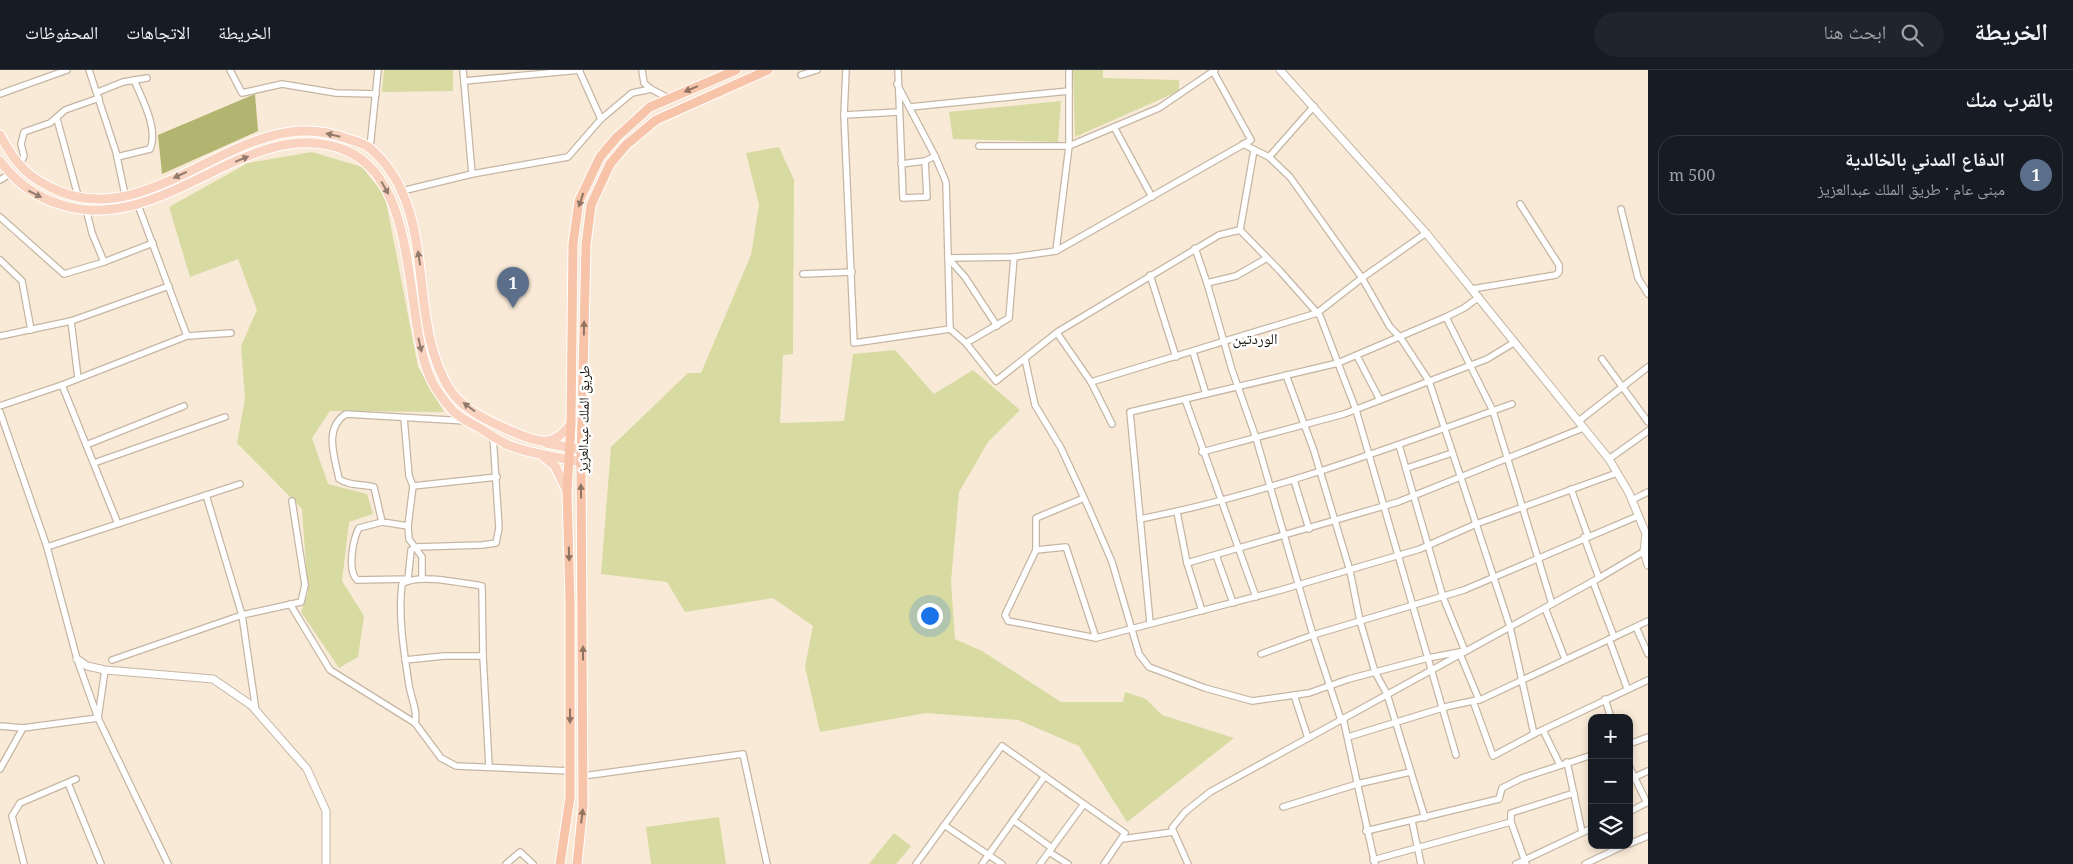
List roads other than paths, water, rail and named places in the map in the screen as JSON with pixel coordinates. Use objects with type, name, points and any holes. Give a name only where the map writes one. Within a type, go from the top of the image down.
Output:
[{"type":"highway","name":"طريق الملك عبدالعزيز","points":[[560,864],[570,797],[570,602],[567,492],[571,424],[573,244],[579,201],[600,157],[617,137],[650,107],[736,70]]},
{"type":"highway","name":"طريق الملك عبدالعزيز","points":[[576,864],[583,806],[581,462],[586,245],[591,205],[610,164],[626,145],[656,120],[768,70]]},
{"type":"main road","points":[[0,135],[19,166],[40,184],[78,196],[104,199],[125,195],[167,181],[263,138],[285,132],[303,130],[336,135],[370,148],[394,176],[402,191],[418,246],[430,339],[434,355],[451,391],[467,406],[492,422],[541,442],[582,450]]},
{"type":"main road","points":[[0,161],[10,174],[30,192],[44,198],[73,208],[119,208],[138,205],[198,181],[216,170],[264,150],[285,144],[306,142],[336,147],[364,162],[385,188],[402,236],[417,331],[429,375],[455,413],[507,444],[581,462]]},
{"type":"main road","points":[[210,161],[216,170]]},
{"type":"main road","points":[[541,442],[558,438],[571,424]]},
{"type":"main road","points":[[536,452],[555,466],[567,492]]},
{"type":"street","points":[[0,94],[67,70]]},
{"type":"street","points":[[89,70],[117,156],[125,195]]},
{"type":"street","points":[[230,70],[242,93],[282,84],[336,93],[376,94]]},
{"type":"street","points":[[370,148],[378,70]]},
{"type":"street","points":[[463,70],[472,174]]},
{"type":"street","points":[[464,81],[580,70],[601,119]]},
{"type":"street","points":[[642,70],[644,83],[670,99]]},
{"type":"street","points":[[801,75],[817,70]]},
{"type":"street","points":[[846,70],[844,115],[854,342],[950,329]]},
{"type":"street","points":[[898,70],[902,198],[927,197],[925,161]]},
{"type":"street","points":[[1056,252],[1069,146],[1069,70]]},
{"type":"street","points":[[1280,70],[1426,233],[1580,420],[1583,428],[1609,459],[1632,500],[1646,534],[1648,565]]},
{"type":"street","points":[[948,258],[1014,257],[1056,252],[1251,140],[1214,71],[1159,108],[1069,146],[980,146]]},
{"type":"street","points":[[19,166],[24,156],[20,144],[24,132],[57,119],[65,110],[98,95],[134,80],[147,78]]},
{"type":"street","points":[[117,156],[150,150],[153,142],[145,109],[134,80]]},
{"type":"street","points":[[898,84],[935,156],[946,182],[950,329],[966,343],[996,381],[1057,333],[1195,248],[1219,235],[1240,230]]},
{"type":"street","points":[[402,191],[472,174],[568,157],[601,119],[632,93],[651,89]]},
{"type":"street","points":[[910,107],[1069,91]]},
{"type":"street","points":[[1269,157],[1314,106]]},
{"type":"street","points":[[844,115],[899,112]]},
{"type":"street","points":[[57,119],[78,196]]},
{"type":"street","points":[[1114,127],[1152,196]]},
{"type":"street","points":[[1243,144],[1269,157],[1290,177],[1362,278],[1390,327],[1400,338],[1428,381],[1510,627],[1534,734]]},
{"type":"street","points":[[1240,230],[1254,150]]},
{"type":"street","points":[[901,164],[925,161],[935,156]]},
{"type":"street","points":[[0,180],[10,174]]},
{"type":"street","points":[[1472,289],[1556,275],[1559,272],[1559,265],[1520,204]]},
{"type":"street","points":[[138,205],[187,336]]},
{"type":"street","points":[[86,209],[92,233],[104,262]]},
{"type":"street","points":[[1621,209],[1638,278],[1648,294]]},
{"type":"street","points":[[0,217],[64,274],[104,262],[153,243]]},
{"type":"street","points":[[1240,230],[1317,313],[1338,363],[1356,410],[1370,456],[1456,756]]},
{"type":"street","points":[[1091,382],[1317,313],[1362,278],[1426,233]]},
{"type":"street","points":[[1195,248],[1237,387],[1256,438],[1313,635],[1348,736],[1366,832],[1374,862],[1512,822]]},
{"type":"street","points":[[966,343],[1008,318],[1014,257]]},
{"type":"street","points":[[948,258],[965,277],[997,326]]},
{"type":"street","points":[[1207,283],[1236,276],[1267,258]]},
{"type":"street","points":[[0,260],[22,281],[31,330]]},
{"type":"street","points":[[803,274],[852,272]]},
{"type":"street","points":[[1150,276],[1176,357]]},
{"type":"street","points":[[0,336],[71,321],[169,286]]},
{"type":"street","points":[[1150,623],[1130,412],[1338,363],[1446,317],[1464,308],[1479,297]]},
{"type":"street","points":[[1446,317],[1493,411],[1552,604]]},
{"type":"street","points":[[71,321],[78,378]]},
{"type":"street","points":[[0,406],[62,385],[187,336],[231,333]]},
{"type":"street","points":[[1057,333],[1091,382],[1112,424]]},
{"type":"street","points":[[1202,452],[1356,410],[1487,359],[1515,342]]},
{"type":"street","points":[[1193,352],[1206,394]]},
{"type":"street","points":[[1357,356],[1380,400]]},
{"type":"street","points":[[1025,358],[1035,405],[1062,448],[1112,562],[1139,654],[1149,667],[1205,688],[1252,701],[1309,693],[1330,684],[1428,658],[1463,653]]},
{"type":"street","points":[[1602,358],[1648,422]]},
{"type":"street","points":[[1580,420],[1648,367]]},
{"type":"street","points":[[1286,375],[1320,472],[1350,571],[1360,621],[1375,672],[1387,694],[1425,818]]},
{"type":"street","points":[[62,385],[118,524]]},
{"type":"street","points":[[1185,399],[1202,452],[1256,596]]},
{"type":"street","points":[[1140,519],[1178,512],[1320,472],[1370,456],[1512,404]]},
{"type":"street","points":[[86,445],[184,406]]},
{"type":"street","points":[[0,412],[47,547],[77,660],[98,718],[168,864]]},
{"type":"street","points":[[382,522],[374,487],[347,485],[339,479],[332,430],[338,419],[346,414],[468,421]]},
{"type":"street","points":[[94,463],[225,417]]},
{"type":"street","points":[[404,418],[409,476],[413,486],[408,526],[409,539],[422,557],[422,579]]},
{"type":"street","points":[[1187,563],[1415,496],[1583,428]]},
{"type":"street","points":[[1609,459],[1648,431]]},
{"type":"street","points":[[415,723],[416,716],[405,660],[400,602],[402,584],[408,579],[411,550],[416,548],[482,546],[496,542],[499,528],[493,436]]},
{"type":"street","points":[[1399,445],[1443,597],[1463,653],[1493,756],[1627,688],[1648,680]]},
{"type":"street","points":[[1407,468],[1452,453]]},
{"type":"street","points":[[1084,498],[1036,518],[1036,550],[1005,615],[1008,621],[1096,638],[1234,603],[1399,556],[1428,546],[1476,524],[1617,473]]},
{"type":"street","points":[[413,486],[496,478]]},
{"type":"street","points":[[1294,480],[1309,528]]},
{"type":"street","points":[[47,547],[240,484]]},
{"type":"street","points":[[1571,489],[1599,578]]},
{"type":"street","points":[[1632,500],[1648,492]]},
{"type":"street","points":[[206,495],[242,615],[256,711]]},
{"type":"street","points":[[112,660],[242,615],[301,602],[305,585],[292,501]]},
{"type":"street","points":[[1178,512],[1187,563],[1202,611]]},
{"type":"street","points":[[1261,654],[1313,635],[1443,597],[1638,516]]},
{"type":"street","points":[[408,526],[382,522],[359,528],[354,537],[354,577],[357,580],[367,581],[422,579],[482,586],[482,656],[489,766]]},
{"type":"street","points":[[1036,550],[1066,547],[1096,638]]},
{"type":"street","points":[[1188,864],[1172,828],[1184,812],[1210,792],[1593,582],[1646,550]]},
{"type":"street","points":[[1216,555],[1234,603]]},
{"type":"street","points":[[1593,582],[1627,688]]},
{"type":"street","points":[[290,604],[330,670],[415,723],[441,758],[456,766],[570,771]]},
{"type":"street","points":[[1545,608],[1565,660]]},
{"type":"street","points":[[1348,736],[1442,708],[1476,701],[1648,622]]},
{"type":"street","points":[[1636,627],[1648,654]]},
{"type":"street","points":[[405,660],[444,656],[482,656]]},
{"type":"street","points":[[77,660],[87,666],[105,670],[213,679],[256,711],[307,769],[326,811],[326,864]]},
{"type":"street","points":[[98,718],[105,670]]},
{"type":"street","points":[[1294,695],[1308,738]]},
{"type":"street","points":[[1605,699],[1610,714]]},
{"type":"street","points":[[0,726],[23,728],[98,718]]},
{"type":"street","points":[[0,769],[23,728]]},
{"type":"street","points":[[1543,730],[1560,765]]},
{"type":"street","points":[[1633,743],[1648,737]]},
{"type":"street","points":[[916,864],[1002,746],[1125,833],[1104,864]]},
{"type":"street","points":[[583,776],[742,754],[767,864]]},
{"type":"street","points":[[1366,832],[1499,799],[1502,788],[1567,762],[1588,756]]},
{"type":"street","points":[[1567,762],[1582,832]]},
{"type":"street","points":[[1283,807],[1357,784],[1410,772]]},
{"type":"street","points":[[1635,777],[1648,772]]},
{"type":"street","points":[[1633,773],[1647,803],[1633,810]]},
{"type":"street","points":[[982,864],[1045,776]]},
{"type":"street","points":[[24,864],[12,816],[20,803],[76,779]]},
{"type":"street","points":[[68,783],[101,864]]},
{"type":"street","points":[[1526,862],[1512,822],[1511,813],[1574,793]]},
{"type":"street","points":[[1040,864],[1084,804]]},
{"type":"street","points":[[1013,820],[1068,864]]},
{"type":"street","points":[[1412,821],[1421,864]]},
{"type":"street","points":[[944,825],[1002,864]]},
{"type":"street","points":[[1516,864],[1526,862],[1588,830]]},
{"type":"street","points":[[1122,839],[1174,832]]},
{"type":"street","points":[[1633,842],[1648,836]]},
{"type":"street","points":[[1585,864],[1617,849]]},
{"type":"street","points":[[506,864],[520,852],[533,864]]},
{"type":"place","name":"الدفاع المدني بالخالدية","points":[[513,308]]},
{"type":"district","name":"الوردتين","points":[[1255,338]]}]
